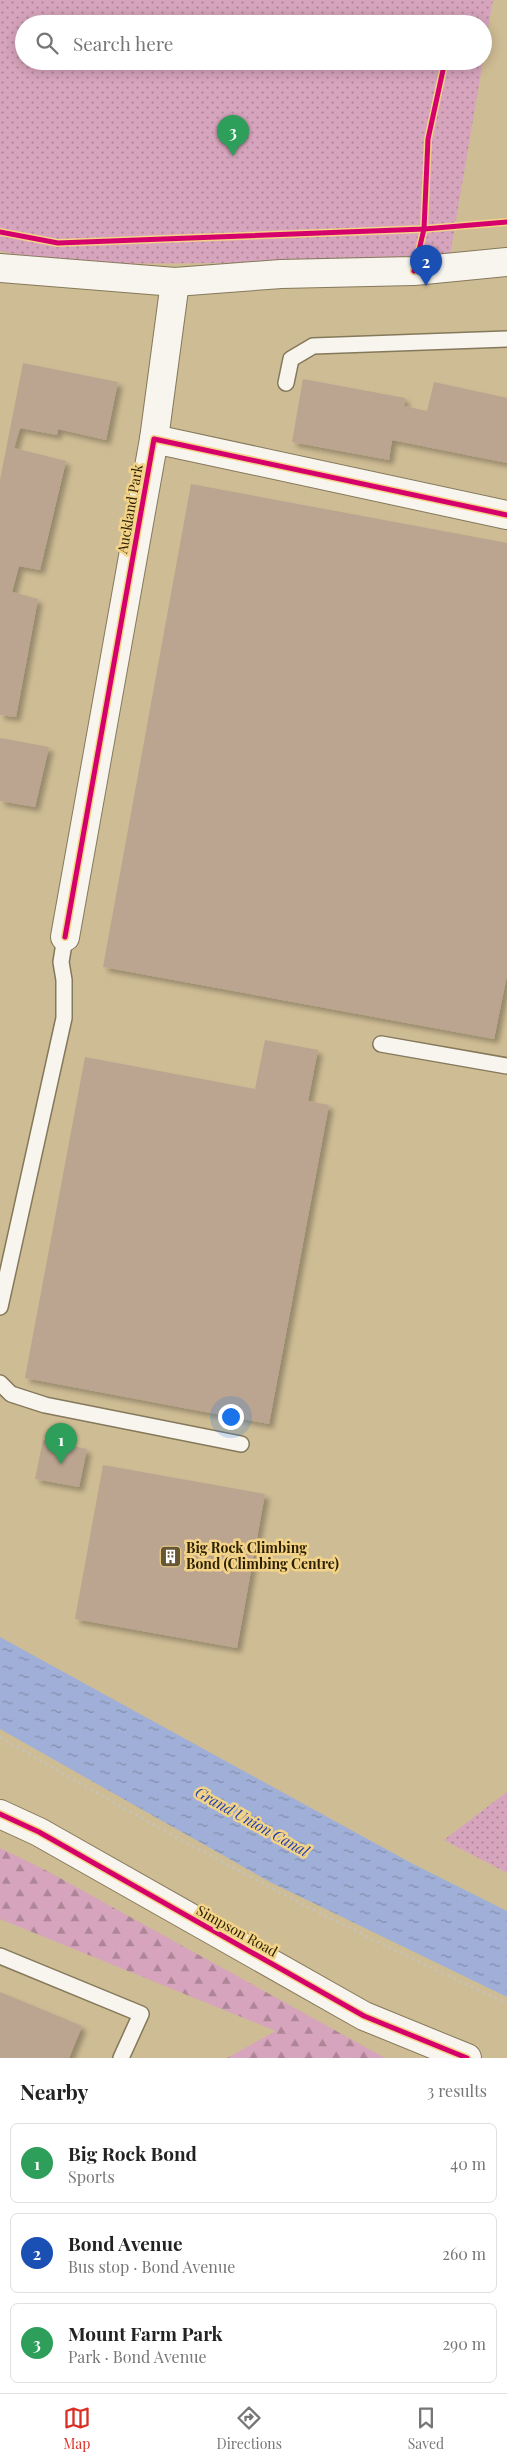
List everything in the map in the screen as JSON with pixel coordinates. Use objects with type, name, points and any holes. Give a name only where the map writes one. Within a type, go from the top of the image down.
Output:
[{"type":"street","points":[[0,268],[175,282],[281,274],[414,271],[507,262]]},
{"type":"street","name":"Auckland Park","points":[[65,937],[154,439],[175,282]]},
{"type":"street","points":[[154,439],[507,515]]},
{"type":"street","name":"Simpson Road","points":[[0,1814],[39,1832],[364,2016],[467,2058]]},
{"type":"lane","points":[[286,383],[291,359],[313,346],[507,339]]},
{"type":"lane","points":[[0,1307],[64,1018],[64,980],[60,962],[65,937]]},
{"type":"lane","points":[[381,1044],[507,1066]]},
{"type":"lane","points":[[0,1383],[11,1394],[44,1405],[241,1444]]},
{"type":"lane","points":[[0,1956],[141,2014],[121,2058]]},
{"type":"path","points":[[0,1737],[150,1822],[296,1901],[507,2003]]},
{"type":"green space","points":[[0,0],[493,0],[490,15],[15,15],[15,70],[481,70],[450,255],[224,263],[65,264],[0,251]]},
{"type":"green space","points":[[507,1792],[507,1873],[444,1840]]},
{"type":"green space","points":[[0,1848],[49,1872],[385,2058],[227,2058],[276,2031],[0,1919]]},
{"type":"water","name":"Grand Union Canal","points":[[0,1637],[413,1864],[507,1911],[507,1997],[270,1882],[0,1729]]},
{"type":"building","points":[[23,363],[118,382],[106,440],[58,429],[57,435],[20,428],[14,448],[66,461],[40,570],[19,566],[12,592],[38,599],[16,717],[0,715],[0,480]]},
{"type":"building","points":[[303,379],[405,398],[404,406],[427,411],[434,382],[507,398],[507,463],[392,440],[389,460],[292,442]]},
{"type":"building","points":[[191,484],[507,543],[507,975],[494,1039],[103,967]]},
{"type":"building","points":[[0,738],[49,747],[35,807],[0,801]]},
{"type":"building","points":[[265,1040],[318,1050],[308,1101],[329,1105],[269,1424],[25,1378],[85,1057],[255,1089]]},
{"type":"building","points":[[43,1440],[87,1449],[79,1487],[35,1479]]},
{"type":"building","name":"Big Rock Climbing Bond (Climbing Centre)","points":[[103,1465],[265,1494],[237,1648],[75,1619]]},
{"type":"building","points":[[0,1992],[82,2026],[69,2058],[0,2058]]},
{"type":"cycle path","points":[[414,271],[424,229],[428,139],[443,70]]},
{"type":"cycle path","points":[[0,232],[58,243],[424,229],[507,222]]},
{"type":"cycle path","points":[[65,937],[154,439],[507,515]]},
{"type":"cycle path","points":[[0,1814],[39,1832],[364,2016],[467,2058]]},
{"type":"place","name":"Mount Farm Park","points":[[233,156]]},
{"type":"place","name":"Bond Avenue","points":[[426,286]]},
{"type":"place","name":"Big Rock Bond","points":[[61,1464]]},
{"type":"place","name":"Big Rock Climbing Bond (Climbing Centre)","points":[[170,1556]]}]
